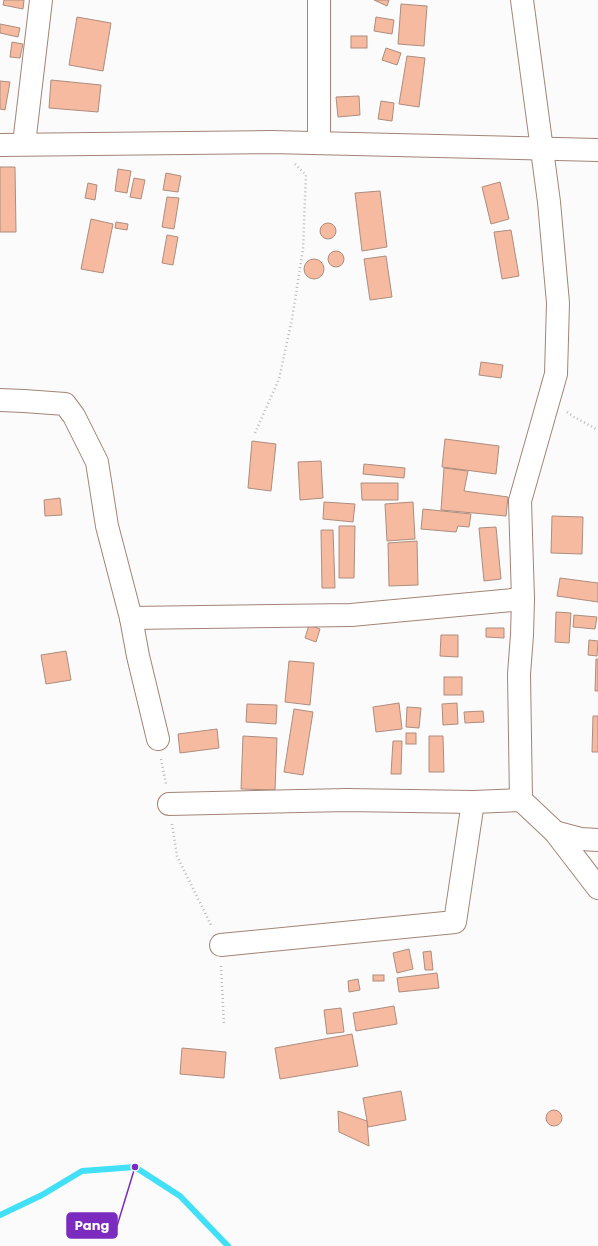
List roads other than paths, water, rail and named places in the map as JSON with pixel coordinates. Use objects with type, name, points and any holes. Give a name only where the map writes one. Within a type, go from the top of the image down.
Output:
[{"type":"street","points":[[24,144],[41,0]]},
{"type":"street","points":[[319,0],[319,143]]},
{"type":"street","points":[[521,800],[519,674],[523,599],[520,501],[556,374],[558,303],[549,202],[522,0]]},
{"type":"street","points":[[0,144],[272,142],[598,150]]},
{"type":"street","points":[[0,400],[65,404],[74,416],[97,462],[107,526],[131,618],[138,656],[158,739]]},
{"type":"street","points":[[131,618],[351,615],[523,599]]},
{"type":"street","points":[[169,804],[347,800],[473,802],[521,800],[555,832],[598,888]]},
{"type":"street","points":[[221,945],[455,922],[473,802]]},
{"type":"street","points":[[555,832],[581,840],[598,840]]},
{"type":"waterway","points":[[0,1215],[42,1195],[82,1171],[135,1167],[180,1196],[228,1246]]},
{"type":"place","name":"Pang","points":[[135,1167]]}]
